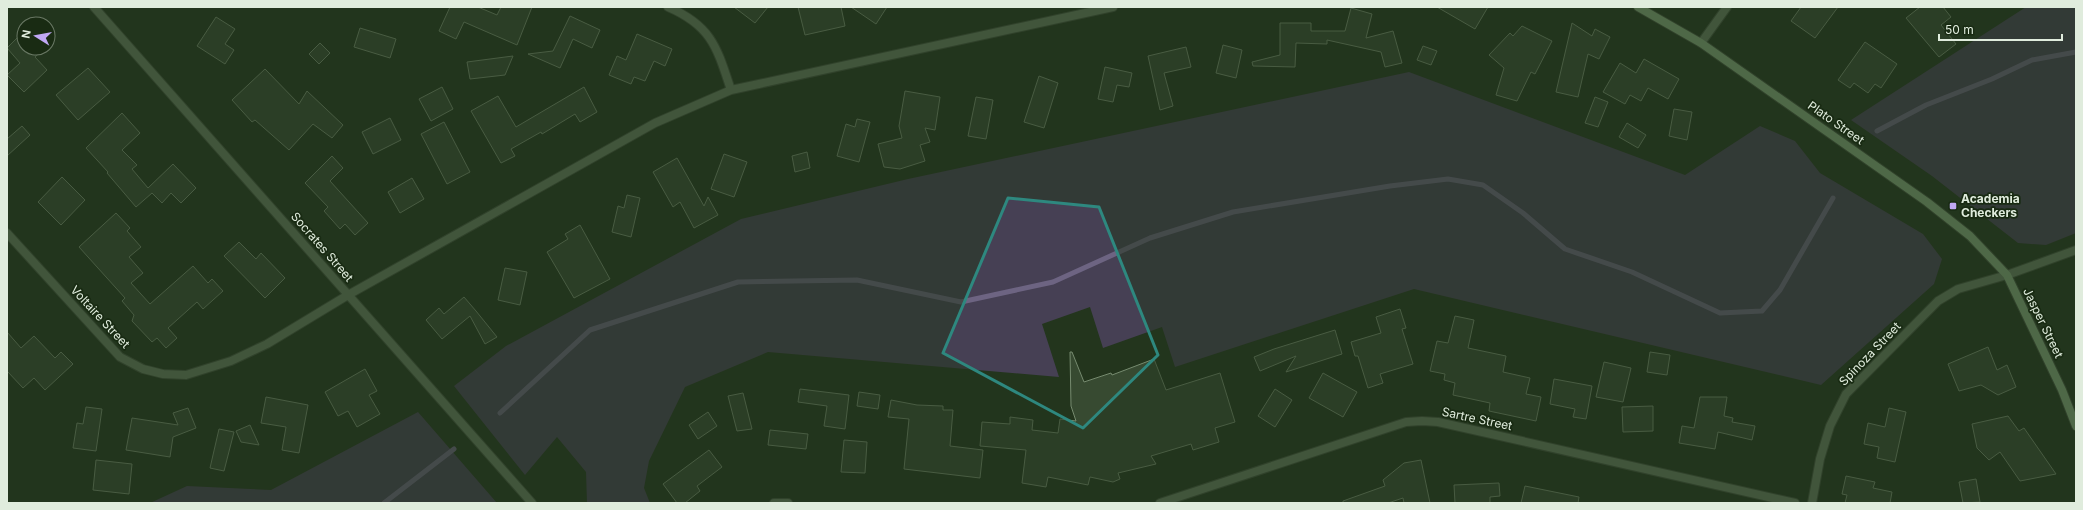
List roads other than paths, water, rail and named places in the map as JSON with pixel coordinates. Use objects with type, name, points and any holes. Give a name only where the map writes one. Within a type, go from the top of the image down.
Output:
[{"type":"street","name":"Socrates Street","points":[[94,7],[532,503]]},
{"type":"street","points":[[668,7],[679,12],[704,29],[716,47],[731,90]]},
{"type":"street","points":[[1068,7],[1069,16]]},
{"type":"street","name":"Voltaire Street","points":[[7,233],[120,357],[143,369],[163,374],[186,375],[231,361],[267,344],[348,295],[655,123],[731,90],[1113,7]]},
{"type":"street","name":"Plato Street","points":[[1638,7],[1701,43],[1927,202],[1970,236],[2007,275]]},
{"type":"street","points":[[1701,43],[1727,7]]},
{"type":"street","name":"Spinoza Street","points":[[1812,503],[1820,459],[1830,426],[1846,394],[1938,301],[1958,289],[2007,275],[2076,250]]},
{"type":"street","name":"Jasper Street","points":[[2007,275],[2062,390],[2076,426]]},
{"type":"street","name":"Sartre Street","points":[[1160,503],[1406,422],[1422,421],[1446,424],[1795,503]]},
{"type":"street","points":[[774,503],[788,503]]},
{"type":"waterway","points":[[1877,131],[1926,105],[1992,79],[2032,60],[2076,52]]},
{"type":"waterway","points":[[500,413],[590,330],[738,282],[857,280],[961,302],[1053,282],[1150,238],[1233,212],[1390,186],[1448,179],[1483,185],[1523,213],[1565,249],[1632,272],[1720,313],[1762,311],[1780,290],[1833,198]]},
{"type":"waterway","points":[[384,503],[454,449]]},
{"type":"place","name":"Academia Checkers","points":[[1953,206]]}]
